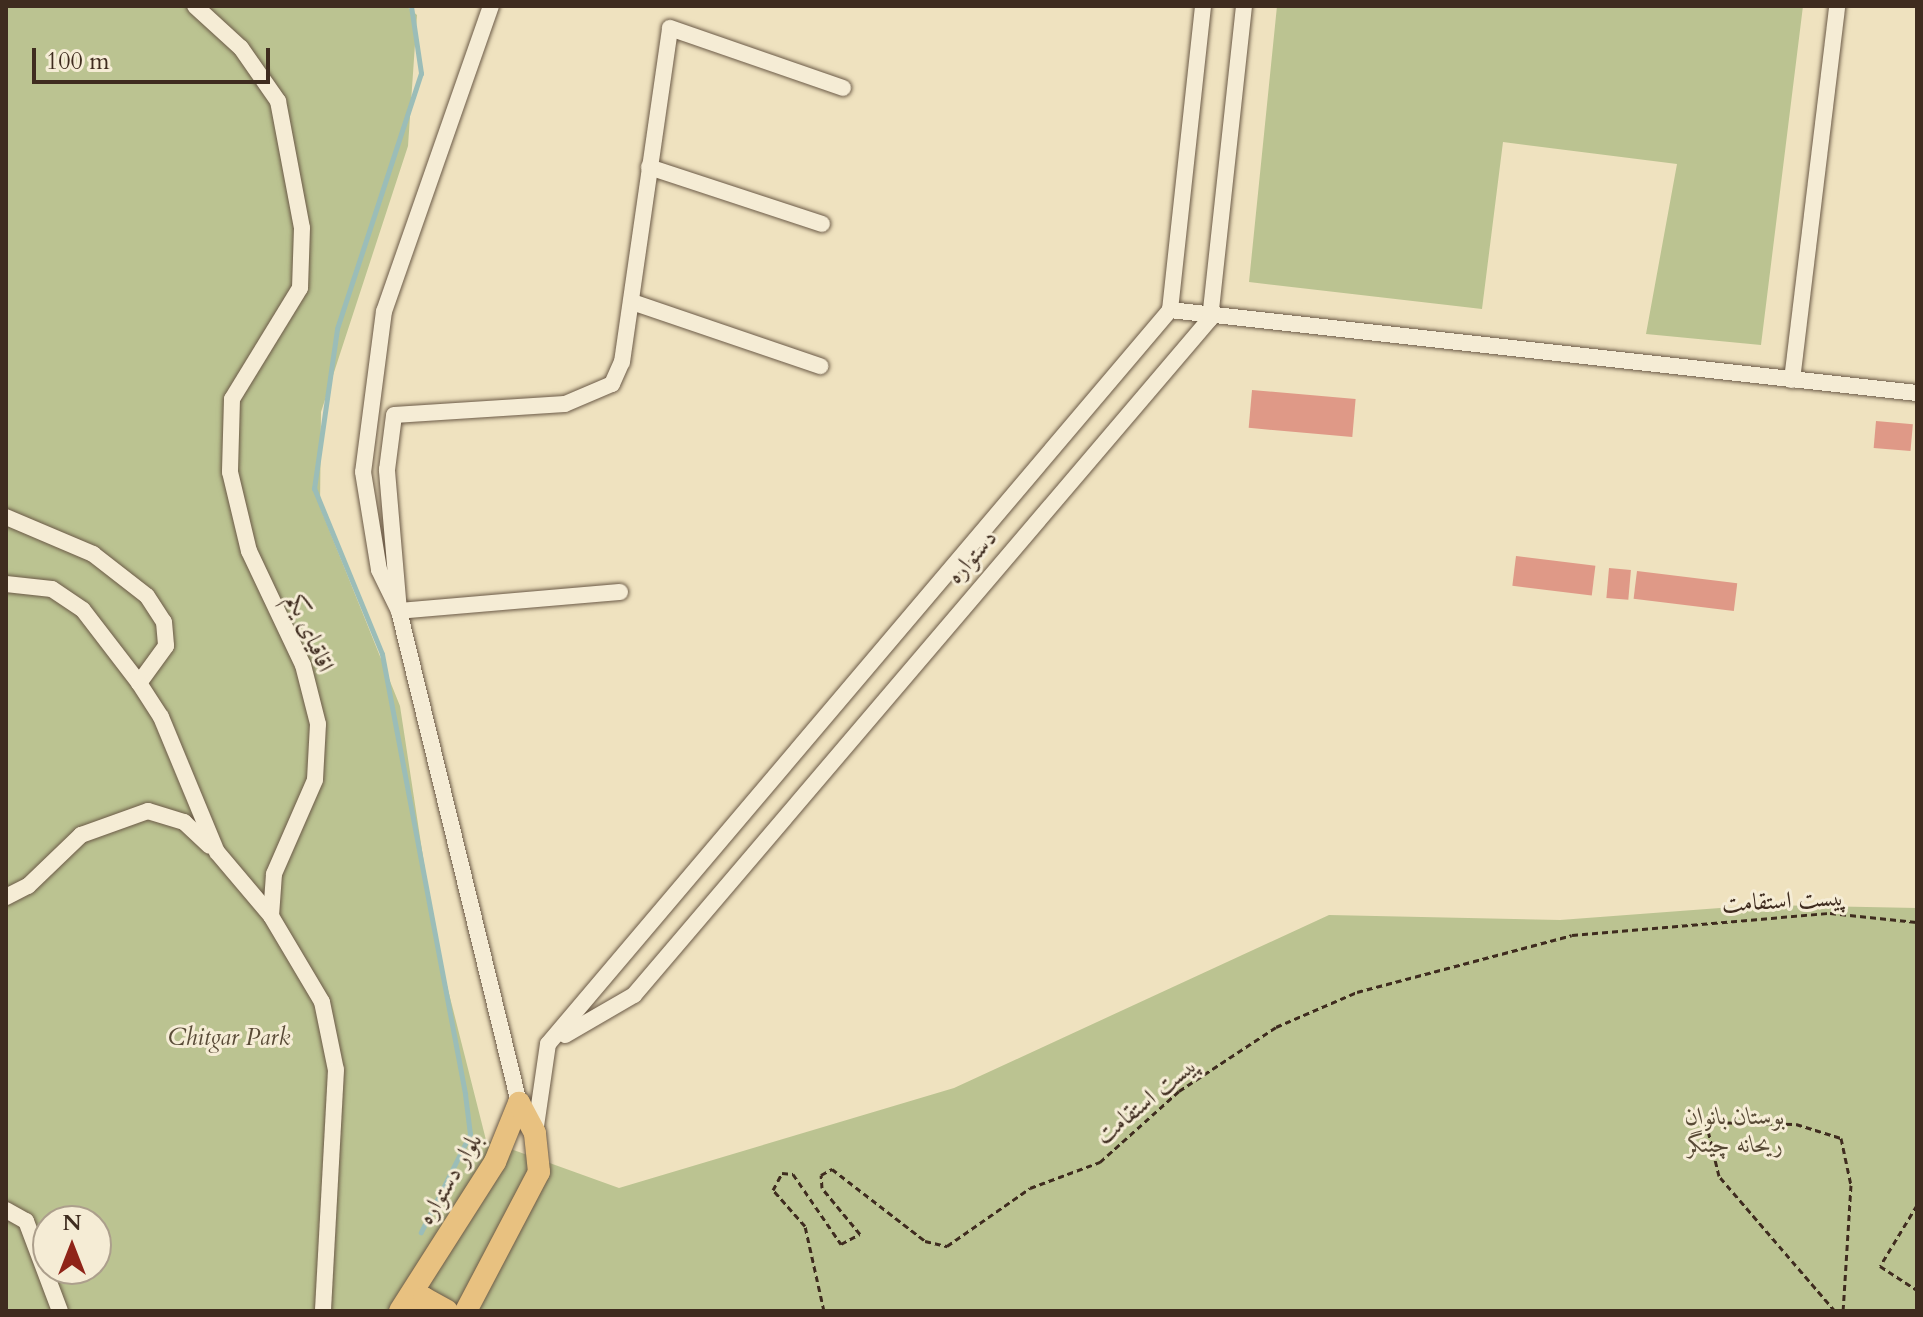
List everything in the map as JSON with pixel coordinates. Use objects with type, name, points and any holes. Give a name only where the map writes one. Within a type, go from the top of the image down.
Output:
[{"type":"main road","points":[[466,1311],[539,1172],[535,1133],[519,1103]]},
{"type":"main road","name":"بلوار دستواره","points":[[402,1311],[495,1162],[519,1103]]},
{"type":"main road","points":[[402,1311],[424,1298],[447,1311]]},
{"type":"street","name":"اقاقیای یکم","points":[[195,6],[241,48],[278,101],[302,228],[300,288],[232,399],[230,472],[249,551],[303,665],[318,724],[315,780],[274,874],[271,916]]},
{"type":"street","points":[[399,611],[387,598],[371,532],[366,407],[384,311],[491,6]]},
{"type":"street","points":[[535,1133],[548,1044],[1170,310],[1203,6]]},
{"type":"street","points":[[1210,319],[1244,6]]},
{"type":"street","points":[[1792,380],[1837,6]]},
{"type":"street","points":[[519,1103],[399,611],[387,470],[394,415],[594,396],[612,384],[622,362],[632,302],[670,28],[843,88]]},
{"type":"street","points":[[649,167],[822,224]]},
{"type":"street","points":[[632,302],[820,366]]},
{"type":"street","points":[[1170,310],[1210,319],[1917,393]]},
{"type":"street","name":"دستواره","points":[[548,1044],[634,995],[1210,319]]},
{"type":"street","points":[[6,517],[69,540],[147,596],[164,622],[166,646],[139,683]]},
{"type":"street","points":[[6,584],[52,589],[83,610],[161,717],[217,852]]},
{"type":"street","points":[[399,611],[620,592]]},
{"type":"street","points":[[6,897],[28,886],[81,835],[148,811],[184,822],[217,852],[271,916],[322,1002],[336,1070],[323,1311]]},
{"type":"street","points":[[6,1210],[26,1221],[60,1311]]},
{"type":"path","name":"پیست استقامت","points":[[824,1311],[805,1226],[773,1190],[782,1173],[793,1174],[841,1244],[860,1234],[822,1188],[821,1175],[832,1169],[925,1241],[947,1246],[1030,1188],[1100,1162],[1179,1091],[1276,1027],[1357,992],[1572,935],[1830,913],[1917,922]]},
{"type":"path","points":[[1835,1311],[1719,1176],[1706,1122],[1796,1124],[1841,1138],[1851,1185],[1843,1311]]},
{"type":"path","points":[[1917,1205],[1880,1266],[1917,1290]]},
{"type":"green space","name":"Chitgar Park","points":[[6,6],[406,6],[417,15],[408,146],[321,412],[320,507],[400,706],[436,942],[486,1140],[619,1188],[954,1088],[1329,915],[1560,920],[1760,905],[1917,908],[1917,1311],[6,1311]]},
{"type":"green space","points":[[1277,6],[1803,6],[1761,345],[1646,334],[1677,164],[1503,142],[1482,309],[1249,282]]},
{"type":"building","points":[[1252,390],[1356,399],[1352,437],[1249,428]]},
{"type":"building","points":[[1876,421],[1913,424],[1911,451],[1874,448]]},
{"type":"building","points":[[1516,556],[1595,566],[1592,596],[1512,586]]},
{"type":"building","points":[[1609,568],[1631,570],[1628,600],[1606,598]]},
{"type":"building","points":[[1637,571],[1737,583],[1734,611],[1634,599]]},
{"type":"waterway","points":[[411,6],[421,73],[337,329],[314,488],[382,654],[465,1094],[470,1134],[421,1232]]},
{"type":"park label","name":"بوستان بانوان ریحانه چیتگر","points":[[1735,1131]]}]
